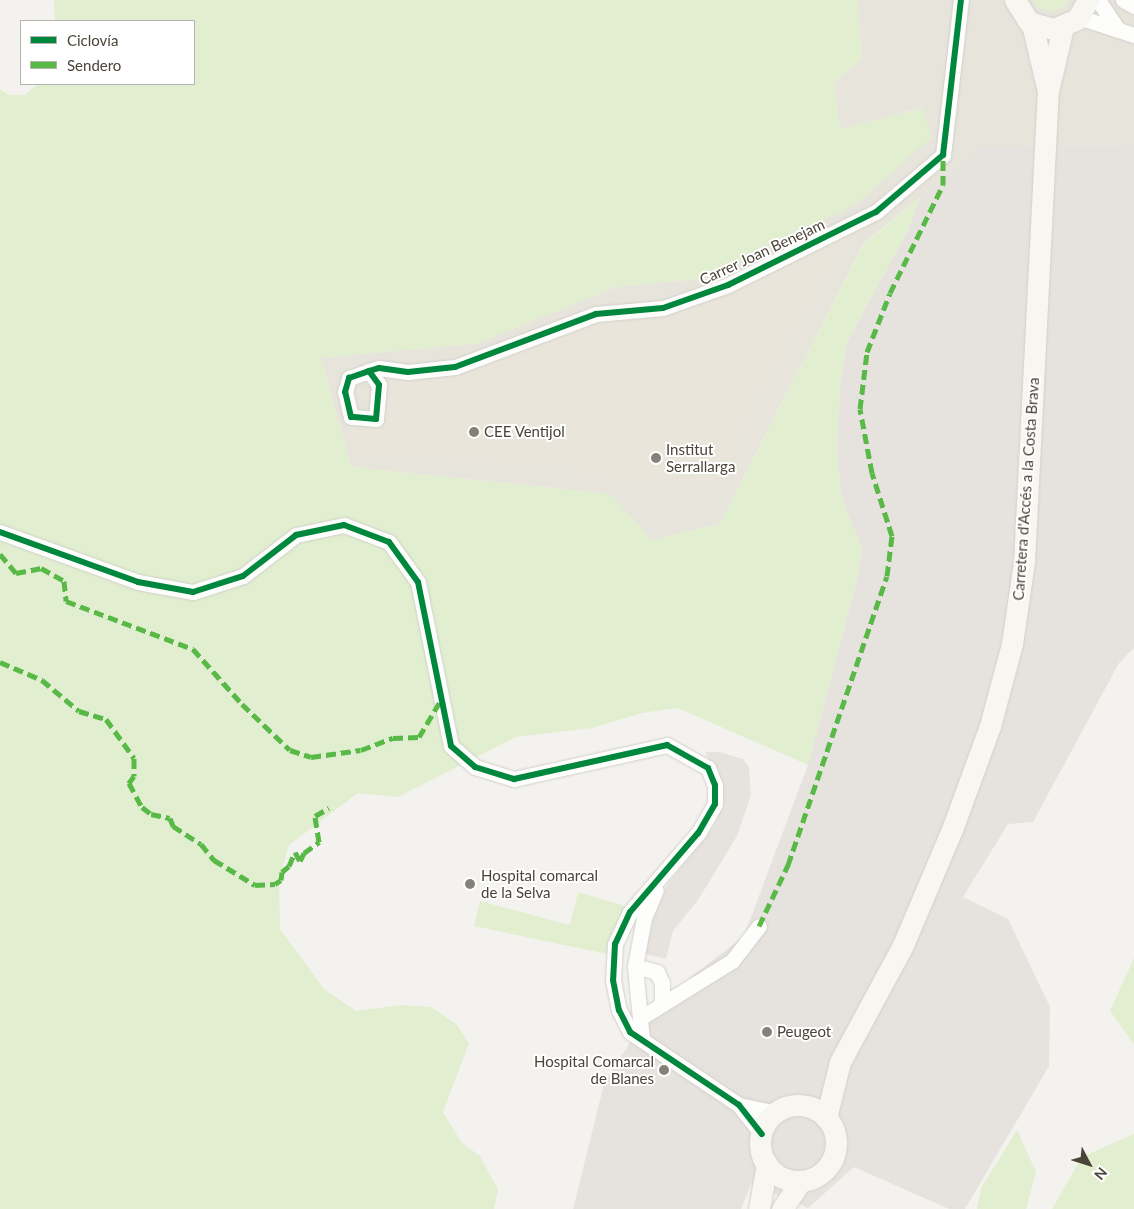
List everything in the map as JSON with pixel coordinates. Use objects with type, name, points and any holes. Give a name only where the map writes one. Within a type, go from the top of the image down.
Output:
[{"type":"main road","points":[[1015,0],[1022,15],[1032,24],[1047,29],[1077,15]]},
{"type":"main road","name":"Carretera d'Accés a la Costa Brava","points":[[1048,90],[1077,15]]},
{"type":"main road","name":"Carretera d'Accés a la Costa Brava","points":[[826,1118],[840,1062],[902,945],[953,826],[990,726],[1012,644],[1024,562],[1048,90],[1032,24]]},
{"type":"main road","name":"Carretera d'Accés a la Costa Brava","points":[[800,1106],[840,1062]]},
{"type":"main road","points":[[800,1106],[814,1109],[826,1118],[836,1138],[833,1158],[820,1174],[801,1181],[784,1178],[767,1164],[762,1151],[762,1134],[777,1113],[800,1106]]},
{"type":"main road","points":[[758,1209],[767,1164]]},
{"type":"main road","points":[[782,1209],[801,1181]]},
{"type":"street","name":"Carrer Joan Benejam","points":[[369,371],[379,368],[408,372],[455,367],[596,314],[663,308],[728,284],[876,212],[943,155],[961,0]]},
{"type":"street","points":[[1098,0],[1117,28]]},
{"type":"street","points":[[1123,0],[1134,6]]},
{"type":"street","points":[[1077,15],[1134,35]]},
{"type":"street","points":[[0,532],[138,582],[193,592],[243,576],[296,535],[344,525],[389,542],[418,582],[451,746],[475,767],[514,779],[667,745],[708,768],[715,785],[716,804],[698,833],[658,883],[630,912],[615,944],[613,980],[619,1010],[630,1032],[739,1105],[762,1134]]},
{"type":"street","points":[[642,1040],[642,1017],[636,966],[644,918],[658,883]]},
{"type":"street","points":[[619,1010],[642,1017],[732,961],[759,926]]},
{"type":"street","points":[[636,966],[657,972],[662,983],[662,1004]]},
{"type":"street","points":[[739,1105],[777,1113]]},
{"type":"shaded area","points":[[858,0],[1134,0],[1134,146],[979,148],[863,244],[720,524],[652,540],[610,494],[351,467],[321,358],[478,343],[616,287],[708,278],[921,108],[840,129],[834,83],[861,59]]},
{"type":"shaded area","points":[[1134,146],[1134,648],[1119,663],[1033,822],[1008,824],[963,897],[1008,919],[1050,1007],[1049,1066],[965,1209],[949,1209],[854,1167],[808,1208],[751,1184],[741,1209],[573,1209],[604,1084],[629,1044],[692,976],[744,936],[808,765],[857,580],[862,550],[841,495],[837,449],[840,386],[847,342],[908,230],[920,197],[979,148]]},
{"type":"shaded area","points":[[847,238],[747,416],[725,482],[577,476],[577,466],[354,454],[347,419],[383,420],[382,373],[457,372],[597,318],[672,316]]},
{"type":"shaded area","points":[[899,712],[932,715],[934,721],[955,723],[912,839],[871,823],[874,729]]},
{"type":"shaded area","points":[[705,752],[720,752],[743,759],[749,767],[751,795],[737,836],[698,900],[673,931],[666,959],[645,954],[655,909],[667,885],[715,824],[722,806],[722,790],[717,773]]},
{"type":"green space","points":[[54,0],[858,0],[861,59],[834,83],[840,129],[922,108],[932,137],[856,204],[708,278],[616,287],[478,343],[321,358],[351,467],[610,494],[652,540],[720,524],[863,245],[920,197],[908,230],[847,342],[840,386],[837,449],[841,495],[862,550],[857,580],[808,765],[678,708],[642,713],[592,728],[516,737],[398,797],[358,793],[289,845],[279,879],[280,929],[324,989],[356,1011],[401,1005],[431,1007],[456,1024],[469,1043],[443,1112],[462,1143],[480,1156],[498,1190],[494,1209],[0,1209],[0,89],[9,95],[25,95],[37,85],[195,85],[195,20],[55,20]]},
{"type":"green space","points":[[1032,0],[1069,0],[1064,7],[1051,12],[1038,8]]},
{"type":"green space","points":[[578,892],[628,907],[608,942],[607,954],[474,926],[480,901],[570,925]]},
{"type":"green space","points":[[1134,958],[1134,1044],[1110,1011]]},
{"type":"green space","points":[[1017,1130],[1036,1172],[1026,1209],[977,1209],[981,1188]]},
{"type":"green space","points":[[1134,1134],[1134,1209],[1052,1209],[1082,1157]]},
{"type":"marked path","points":[[759,926],[788,865],[887,576],[892,536],[872,473],[860,409],[867,352],[890,293],[943,185],[943,155]]},
{"type":"marked path","points":[[0,554],[16,573],[41,568],[64,581],[66,601],[193,649],[242,704],[290,750],[311,757],[361,750],[393,738],[419,737],[441,700]]},
{"type":"marked path","points":[[0,662],[42,680],[79,711],[106,719],[134,758],[134,776],[129,783],[142,807],[151,814],[170,818],[173,826],[201,844],[214,860],[255,885],[275,884],[281,880],[282,872],[289,866],[295,852],[300,861],[304,853],[319,842],[315,816],[329,808]]},
{"type":"cycle path","points":[[369,371],[379,385],[376,419],[351,417],[345,392],[349,378],[369,371],[379,368],[408,372],[455,367],[596,314],[663,308],[728,285],[876,212],[943,155],[961,0]]},
{"type":"cycle path","points":[[0,532],[138,582],[193,592],[243,576],[296,535],[344,525],[389,542],[418,582],[451,746],[475,767],[514,779],[667,745],[708,768],[715,785],[715,804],[698,833],[630,912],[615,944],[613,980],[619,1010],[630,1032],[739,1105],[762,1134]]},
{"type":"place","name":"CEE Ventijol","points":[[474,432]]},
{"type":"place","name":"Institut Serrallarga","points":[[656,458]]},
{"type":"place","name":"Hospital comarcal de la Selva","points":[[470,884]]},
{"type":"place","name":"Peugeot","points":[[767,1032]]},
{"type":"place","name":"Hospital Comarcal de Blanes","points":[[664,1070]]}]
